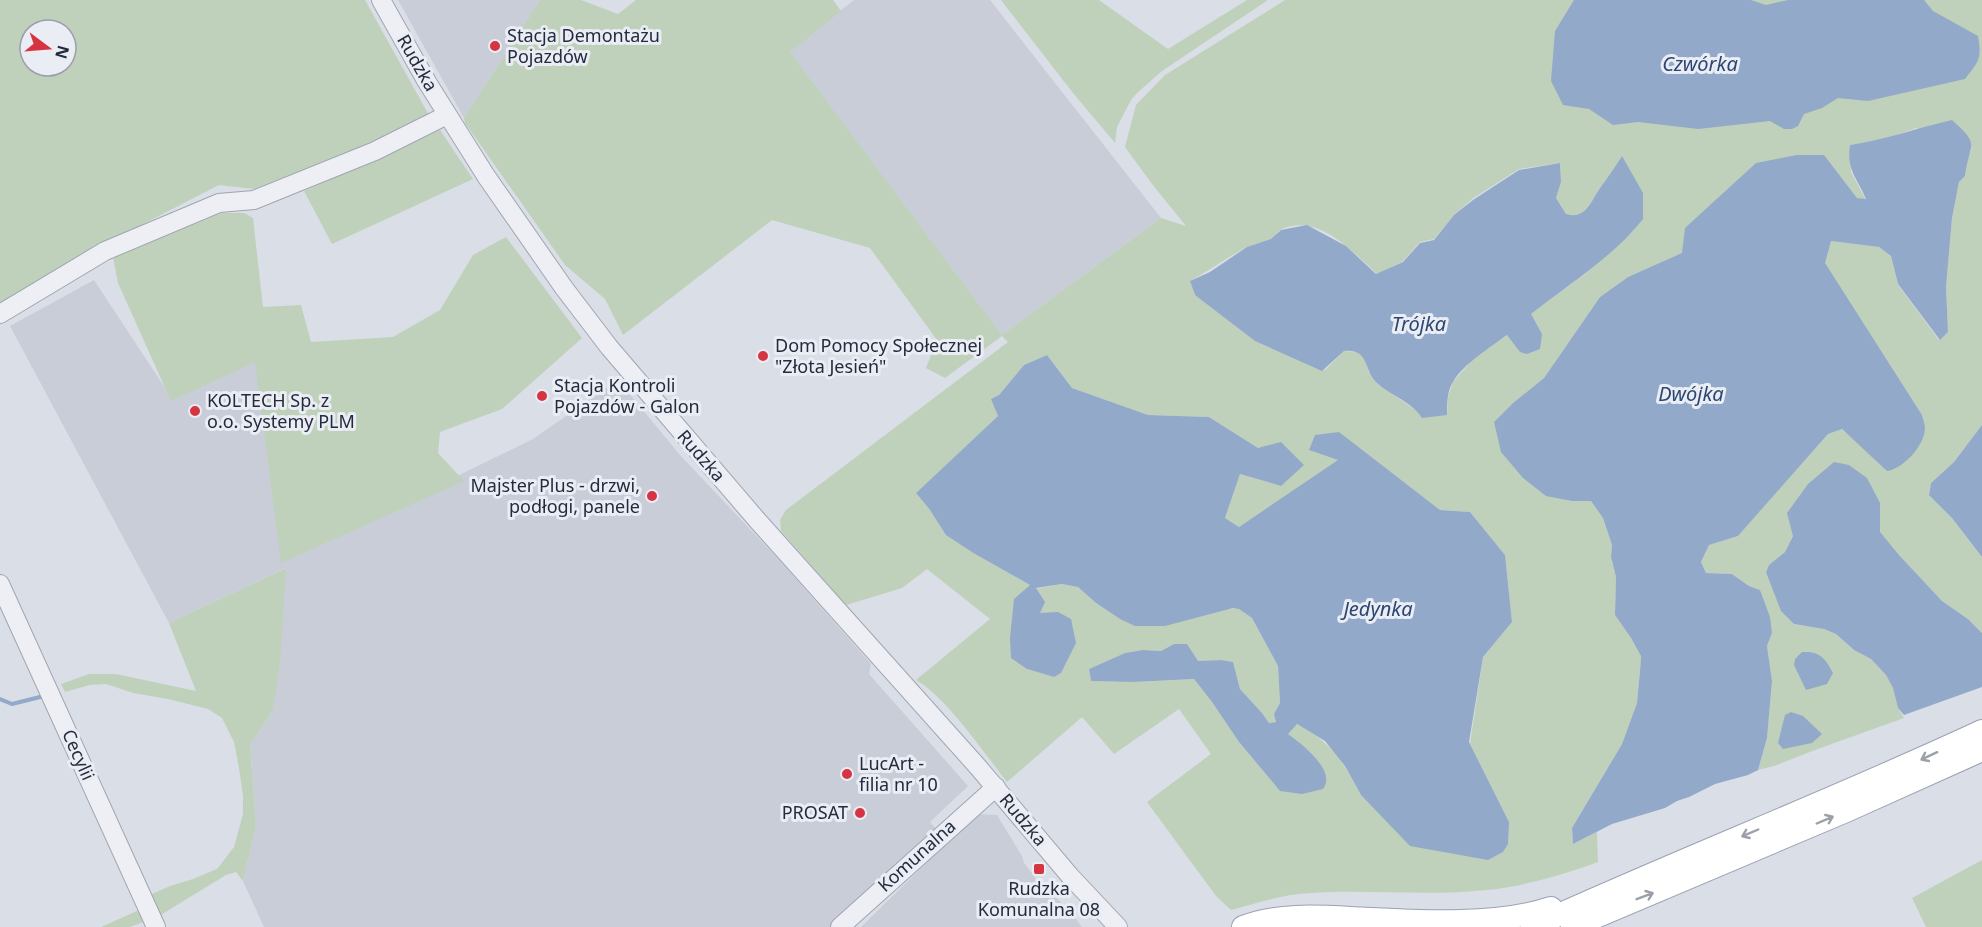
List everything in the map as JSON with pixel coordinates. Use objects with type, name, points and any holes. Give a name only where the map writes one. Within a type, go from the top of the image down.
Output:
[{"type":"main road","points":[[1532,927],[1626,884],[1894,772],[1982,731]]},
{"type":"main road","points":[[1572,927],[1846,811],[1982,750]]},
{"type":"main road","points":[[1243,927],[1258,921],[1290,917],[1470,922],[1509,918],[1539,913],[1588,894],[1626,884]]},
{"type":"main road","points":[[1593,927],[1615,907]]},
{"type":"street","name":"Rudzka","points":[[381,0],[447,115],[512,214],[609,347],[757,520],[996,787],[1070,876],[1118,927]]},
{"type":"street","points":[[0,314],[105,251],[219,203],[254,200],[375,151],[447,115]]},
{"type":"street","name":"Cecylii","points":[[0,584],[156,927]]},
{"type":"street","name":"Komunalna","points":[[840,927],[996,787]]},
{"type":"street","name":"Rudzka","points":[[1070,876],[1105,927]]},
{"type":"shaded area","points":[[398,0],[540,0],[464,118]]},
{"type":"shaded area","points":[[854,0],[990,0],[1161,218],[1002,335],[789,51]]},
{"type":"shaded area","points":[[94,280],[171,397],[259,353],[285,560],[533,439],[618,380],[680,455],[781,562],[871,664],[869,674],[968,786],[930,822],[937,830],[830,927],[264,927],[243,881],[256,826],[250,745],[273,710],[285,568],[169,623],[10,326]]},
{"type":"shaded area","points":[[976,814],[997,815],[1024,863],[1040,884],[1070,911],[1082,927],[861,927]]},
{"type":"green space","points":[[0,0],[365,0],[430,117],[352,155],[262,190],[219,185],[77,258],[0,304]]},
{"type":"green space","points":[[540,0],[581,0],[618,14],[636,0],[833,0],[841,11],[790,52],[1002,335],[1161,218],[1186,226],[1125,147],[1136,105],[1165,75],[1285,0],[1982,0],[1982,425],[1954,462],[1931,483],[1929,494],[1952,518],[1982,557],[1982,633],[1968,619],[1942,601],[1879,532],[1880,503],[1793,536],[1785,552],[1769,565],[1766,572],[1794,624],[1824,629],[1836,634],[1854,650],[1871,659],[1886,675],[1904,718],[1758,770],[1767,738],[1772,681],[1767,646],[1772,633],[1760,590],[1749,586],[1732,574],[1706,573],[1701,562],[1709,545],[1738,536],[1828,434],[1841,429],[1850,436],[1909,458],[1925,431],[1922,415],[1824,263],[1831,241],[1879,247],[1891,256],[1898,285],[1939,340],[1948,332],[1946,287],[1952,218],[1959,182],[1965,176],[1972,148],[1916,128],[1881,141],[1850,145],[1851,172],[1866,200],[1857,198],[1823,155],[1683,253],[1628,277],[1600,297],[1544,378],[1494,422],[1572,501],[1591,501],[1603,518],[1612,545],[1611,557],[1616,577],[1615,615],[1641,656],[1637,703],[1622,744],[1572,828],[1573,844],[1597,832],[1598,862],[1544,879],[1501,888],[1440,893],[1322,892],[1272,899],[1231,910],[1216,896],[1147,802],[1211,754],[1179,709],[1114,754],[1082,717],[1007,782],[952,712],[928,688],[916,680],[990,619],[927,569],[902,588],[846,605],[781,531],[780,520],[786,510],[1008,342],[1002,336],[945,378],[926,368],[937,340],[870,248],[772,220],[623,335],[605,299],[565,265],[465,123],[464,118]],"holes":[[[1622,156],[1635,229],[1585,274],[1530,314],[1542,334],[1508,335],[1474,358],[1453,382],[1448,397],[1447,415],[1417,411],[1376,383],[1368,370],[1364,357],[1359,352],[1344,351],[1325,370],[1195,295],[1190,281],[1245,248],[1272,239],[1280,230],[1295,225],[1309,226],[1334,237],[1377,274],[1402,262],[1420,242],[1434,239],[1454,215],[1472,199],[1519,169],[1560,163],[1561,182],[1556,198],[1566,214],[1573,215],[1583,212]],[[1047,355],[1072,388],[1148,415],[1209,417],[1258,448],[1281,486],[1240,474],[1225,518],[1239,527],[1339,460],[1309,450],[1338,432],[1440,510],[1470,512],[1505,555],[1512,622],[1483,657],[1470,744],[1509,822],[1361,795],[1348,772],[1328,746],[1296,724],[1287,734],[1299,742],[1280,791],[1239,742],[1194,679],[1133,682],[1091,681],[1089,669],[1125,653],[1143,650],[1161,651],[1174,644],[1198,661],[1233,662],[1240,689],[1269,723],[1277,721],[1274,714],[1280,703],[1278,666],[1252,618],[1238,608],[1120,619],[1096,603],[1078,587],[1062,584],[1035,589],[1040,614],[1046,613],[1054,677],[1027,669],[1030,585],[975,554],[916,493],[998,416],[992,399],[999,395],[1024,365]]]},
{"type":"green space","points":[[1001,0],[1099,0],[1168,49],[1247,0],[1268,0],[1162,71],[1137,93],[1117,127],[1115,143]]},
{"type":"green space","points":[[440,130],[473,179],[332,244],[304,191]]},
{"type":"green space","points":[[222,213],[244,213],[253,218],[263,307],[301,305],[311,342],[393,337],[440,310],[473,255],[506,237],[582,338],[502,409],[440,432],[438,453],[464,481],[281,563],[255,362],[171,401],[118,283],[113,257]]},
{"type":"green space","points":[[286,568],[280,661],[273,710],[250,745],[256,826],[243,881],[236,872],[226,875],[159,916],[130,927],[101,927],[137,911],[152,894],[217,869],[234,847],[243,814],[239,768],[234,742],[222,718],[208,709],[133,693],[106,684],[90,685],[65,692],[61,684],[89,674],[116,674],[196,691],[169,623]]},
{"type":"green space","points":[[1982,860],[1982,927],[1926,927],[1912,898]]},
{"type":"water","name":"Czwórka","points":[[1574,0],[1751,0],[1766,5],[1788,0],[1924,0],[1933,11],[1978,36],[1980,50],[1976,64],[1965,79],[1868,101],[1838,98],[1822,108],[1804,114],[1798,126],[1792,129],[1784,129],[1770,121],[1698,129],[1638,122],[1613,125],[1589,109],[1563,105],[1551,81],[1555,31]]},
{"type":"water","name":"Dwójka","points":[[1952,120],[1967,135],[1971,145],[1965,176],[1959,182],[1952,218],[1946,287],[1948,332],[1940,340],[1898,284],[1891,256],[1879,247],[1831,241],[1825,263],[1922,415],[1925,429],[1921,442],[1912,456],[1900,466],[1887,471],[1842,429],[1828,434],[1738,536],[1709,545],[1701,562],[1706,573],[1732,574],[1749,586],[1760,590],[1770,617],[1772,633],[1767,646],[1772,681],[1767,738],[1758,770],[1715,784],[1665,808],[1612,824],[1573,844],[1572,828],[1622,744],[1637,703],[1641,656],[1615,615],[1616,577],[1611,557],[1612,545],[1603,518],[1591,501],[1572,501],[1546,496],[1523,478],[1501,452],[1494,422],[1544,378],[1600,297],[1628,277],[1682,253],[1685,228],[1756,163],[1797,155],[1824,155],[1857,198],[1866,199],[1851,168],[1850,145]]},
{"type":"water","name":"Trójka","points":[[1622,156],[1643,193],[1643,219],[1605,258],[1531,314],[1542,334],[1540,349],[1527,354],[1520,352],[1507,335],[1463,369],[1450,389],[1447,415],[1422,418],[1407,403],[1373,379],[1358,353],[1344,351],[1322,371],[1255,341],[1195,295],[1190,281],[1210,272],[1247,247],[1271,239],[1281,230],[1307,225],[1346,246],[1376,274],[1403,262],[1420,243],[1434,240],[1454,215],[1519,170],[1560,163],[1561,182],[1556,198],[1566,214],[1573,215],[1583,212]]},
{"type":"water","name":"Jedynka","points":[[1047,355],[1072,388],[1148,415],[1209,417],[1258,448],[1281,442],[1304,465],[1281,486],[1240,474],[1225,518],[1239,527],[1338,460],[1309,450],[1315,435],[1339,432],[1440,510],[1470,512],[1505,555],[1512,622],[1483,657],[1469,742],[1509,822],[1508,844],[1503,852],[1488,860],[1410,846],[1361,795],[1345,766],[1325,741],[1297,724],[1288,734],[1316,758],[1322,766],[1326,782],[1323,789],[1302,794],[1280,791],[1239,742],[1194,679],[1133,682],[1091,681],[1089,669],[1125,653],[1143,650],[1161,651],[1174,644],[1187,644],[1198,661],[1233,662],[1240,689],[1269,723],[1276,722],[1274,714],[1280,703],[1278,666],[1252,618],[1239,609],[1233,608],[1165,626],[1135,626],[1096,603],[1078,587],[1062,584],[1036,588],[1045,602],[1040,613],[1058,612],[1071,619],[1076,643],[1061,673],[1054,677],[1027,669],[1011,658],[1010,638],[1014,599],[1030,585],[946,535],[916,493],[998,416],[991,399],[999,395],[1024,365]]},
{"type":"water","points":[[1982,425],[1982,557],[1952,518],[1929,495],[1931,483],[1954,462]]},
{"type":"water","points":[[1834,462],[1849,465],[1867,478],[1880,503],[1880,532],[1942,601],[1968,619],[1982,633],[1982,687],[1904,715],[1898,708],[1893,688],[1886,675],[1871,659],[1854,650],[1836,634],[1824,629],[1794,624],[1781,611],[1766,572],[1769,565],[1785,552],[1793,536],[1787,513],[1808,484]]},
{"type":"water","points":[[1802,652],[1818,654],[1824,660],[1833,673],[1827,684],[1806,690],[1794,665],[1795,659]]},
{"type":"water","points":[[1791,712],[1803,716],[1822,734],[1812,743],[1783,749],[1778,743],[1785,715]]},
{"type":"waterway","points":[[0,699],[12,704],[44,696]]},
{"type":"place","name":"Stacja Demontażu Pojazdów","points":[[495,46]]},
{"type":"place","name":"Dom Pomocy Społecznej \"Złota Jesień\"","points":[[763,356]]},
{"type":"place","name":"Stacja Kontroli Pojazdów - Galon","points":[[542,396]]},
{"type":"place","name":"KOLTECH Sp. z o.o. Systemy PLM","points":[[195,411]]},
{"type":"place","name":"Majster Plus - drzwi, podłogi, panele","points":[[652,496]]},
{"type":"place","name":"LucArt - filia nr 10","points":[[847,774]]},
{"type":"place","name":"PROSAT","points":[[860,813]]},
{"type":"place","name":"Rudzka Komunalna 08","points":[[1039,869]]}]
